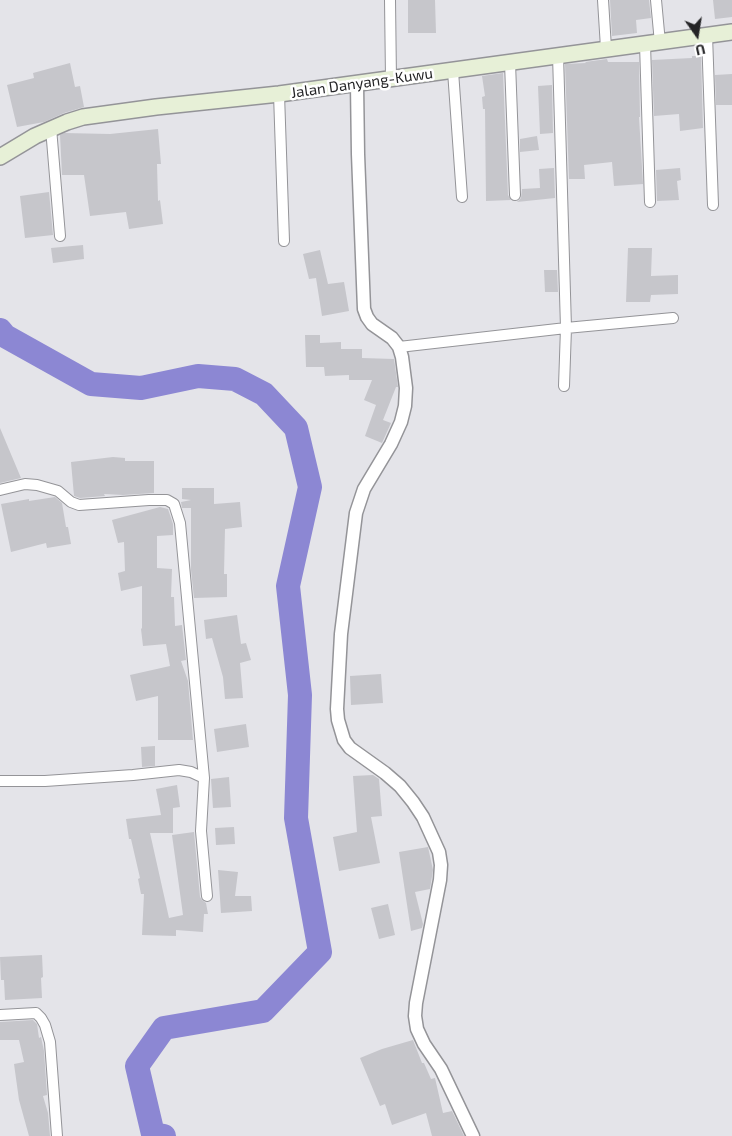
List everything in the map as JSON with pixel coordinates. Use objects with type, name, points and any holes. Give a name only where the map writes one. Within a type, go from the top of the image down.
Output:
[{"type":"main road","name":"Jalan Danyang-Kuwu","points":[[0,157],[51,128],[83,117],[510,64],[606,48],[652,44],[732,32]]},
{"type":"street","points":[[390,0],[391,79]]},
{"type":"street","points":[[603,0],[606,48]]},
{"type":"street","points":[[650,202],[652,44],[656,0]]},
{"type":"street","points":[[707,35],[713,205]]},
{"type":"street","points":[[558,55],[566,328],[564,386]]},
{"type":"street","points":[[510,64],[515,195]]},
{"type":"street","points":[[453,71],[462,197]]},
{"type":"street","points":[[357,84],[364,309],[372,324],[392,338],[399,347],[404,370],[405,406],[401,422],[391,444],[364,489],[356,513],[341,634],[338,720],[344,740],[350,748],[385,773],[404,792],[423,817],[439,852],[441,865],[440,880],[415,1016],[417,1029],[424,1044],[441,1069],[473,1136]]},
{"type":"street","points":[[279,94],[284,241]]},
{"type":"street","points":[[51,128],[60,236]]},
{"type":"street","points":[[399,347],[673,318]]},
{"type":"street","points":[[0,490],[25,484],[37,485],[58,490],[71,502],[79,506],[148,500],[167,500],[174,504],[180,523],[204,778],[201,831],[207,896]]},
{"type":"street","points":[[0,781],[44,781],[179,770],[192,772],[204,778]]},
{"type":"street","points":[[0,1015],[36,1013],[45,1026],[50,1042],[57,1136]]},
{"type":"building","points":[[408,0],[435,0],[436,33],[408,33]]},
{"type":"building","points":[[610,0],[649,0],[651,18],[636,20],[637,33],[612,36]]},
{"type":"building","points":[[713,0],[732,0],[732,17],[715,19]]},
{"type":"building","points":[[692,56],[701,56],[703,128],[680,131],[679,114],[654,116],[652,60],[692,58]]},
{"type":"building","points":[[607,59],[608,62],[639,62],[639,117],[643,184],[614,186],[612,162],[584,165],[585,179],[569,179],[565,64]]},
{"type":"building","points":[[70,63],[75,87],[80,86],[84,107],[44,122],[17,127],[7,85],[34,78],[33,73]]},
{"type":"building","points":[[503,73],[508,195],[511,200],[486,201],[485,109],[483,109],[482,97],[485,96],[482,76]]},
{"type":"building","points":[[732,74],[732,105],[716,105],[715,75]]},
{"type":"building","points":[[552,85],[553,133],[540,134],[538,86]]},
{"type":"building","points":[[158,129],[161,164],[157,164],[158,201],[160,200],[163,224],[129,229],[126,212],[90,216],[84,175],[62,175],[60,135],[64,133],[110,134]]},
{"type":"building","points":[[537,136],[539,150],[520,152],[520,139]]},
{"type":"building","points":[[554,168],[555,198],[517,202],[521,198],[522,189],[540,188],[539,169]]},
{"type":"building","points":[[680,168],[681,180],[677,181],[679,200],[657,201],[656,170]]},
{"type":"building","points":[[49,192],[53,235],[25,238],[20,196]]},
{"type":"building","points":[[83,245],[84,259],[53,263],[51,248]]},
{"type":"building","points":[[628,248],[652,248],[651,276],[678,275],[678,294],[651,295],[650,302],[626,302]]},
{"type":"building","points":[[320,250],[328,284],[344,282],[349,311],[322,316],[316,278],[309,279],[303,254]]},
{"type":"building","points":[[544,270],[557,270],[558,292],[545,292]]},
{"type":"building","points":[[305,335],[320,335],[320,343],[341,342],[341,349],[362,349],[362,358],[394,359],[398,387],[396,387],[383,420],[391,423],[382,443],[365,436],[376,405],[364,400],[372,380],[349,380],[349,375],[325,376],[324,367],[306,367]]},
{"type":"building","points":[[0,428],[21,478],[0,483]]},
{"type":"building","points":[[113,457],[125,458],[125,461],[154,461],[154,493],[104,494],[105,496],[80,498],[74,496],[71,462]]},
{"type":"building","points":[[182,488],[214,488],[214,504],[240,502],[242,527],[225,529],[224,574],[227,574],[227,597],[194,598],[191,570],[191,508],[182,508],[181,502],[191,500],[182,499]]},
{"type":"building","points":[[55,497],[62,503],[71,544],[47,548],[46,543],[11,552],[1,504]]},
{"type":"building","points":[[160,507],[168,509],[173,524],[173,535],[157,536],[157,568],[172,569],[171,597],[174,597],[175,626],[182,625],[186,660],[181,661],[188,681],[193,740],[158,740],[158,696],[136,701],[130,675],[170,666],[166,644],[143,646],[141,629],[142,586],[121,591],[118,573],[125,571],[124,542],[118,543],[112,520]]},
{"type":"building","points":[[237,615],[241,644],[246,643],[251,660],[240,663],[243,698],[225,699],[223,677],[212,638],[206,639],[204,620]]},
{"type":"building","points":[[381,674],[383,703],[351,705],[350,676]]},
{"type":"building","points":[[246,724],[249,747],[217,752],[214,729]]},
{"type":"building","points":[[155,746],[155,766],[142,767],[141,747]]},
{"type":"building","points":[[373,775],[379,779],[382,816],[371,817],[380,863],[339,871],[333,837],[357,832],[353,776]]},
{"type":"building","points":[[229,777],[231,807],[213,808],[211,779]]},
{"type":"building","points":[[177,785],[180,807],[173,808],[173,833],[150,833],[169,918],[183,915],[172,835],[194,832],[200,897],[206,903],[208,914],[204,914],[203,932],[176,930],[176,936],[142,935],[144,894],[141,894],[138,879],[140,878],[131,839],[129,839],[126,819],[161,815],[156,789]]},
{"type":"building","points":[[234,827],[235,844],[216,845],[215,828]]},
{"type":"building","points":[[428,847],[433,870],[430,889],[415,892],[423,924],[422,928],[411,931],[399,852]]},
{"type":"building","points":[[218,870],[238,872],[235,896],[251,896],[252,911],[221,913]]},
{"type":"building","points":[[388,904],[395,935],[379,939],[371,908]]},
{"type":"building","points":[[42,955],[42,998],[5,1000],[4,980],[1,980],[0,957]]},
{"type":"building","points":[[33,1020],[37,1024],[39,1038],[41,1037],[44,1051],[47,1095],[43,1096],[48,1113],[50,1136],[29,1136],[19,1100],[14,1064],[24,1062],[19,1040],[0,1040],[0,1022]]},
{"type":"building","points":[[413,1040],[431,1079],[435,1078],[443,1113],[452,1111],[464,1136],[432,1136],[426,1113],[392,1125],[385,1104],[380,1106],[360,1058]]},
{"type":"waterway","points":[[0,330],[5,336],[91,384],[141,388],[198,376],[235,379],[264,394],[296,428],[310,487],[288,586],[300,695],[296,818],[320,952],[263,1011],[164,1028],[137,1066],[153,1134],[164,1136]]}]
